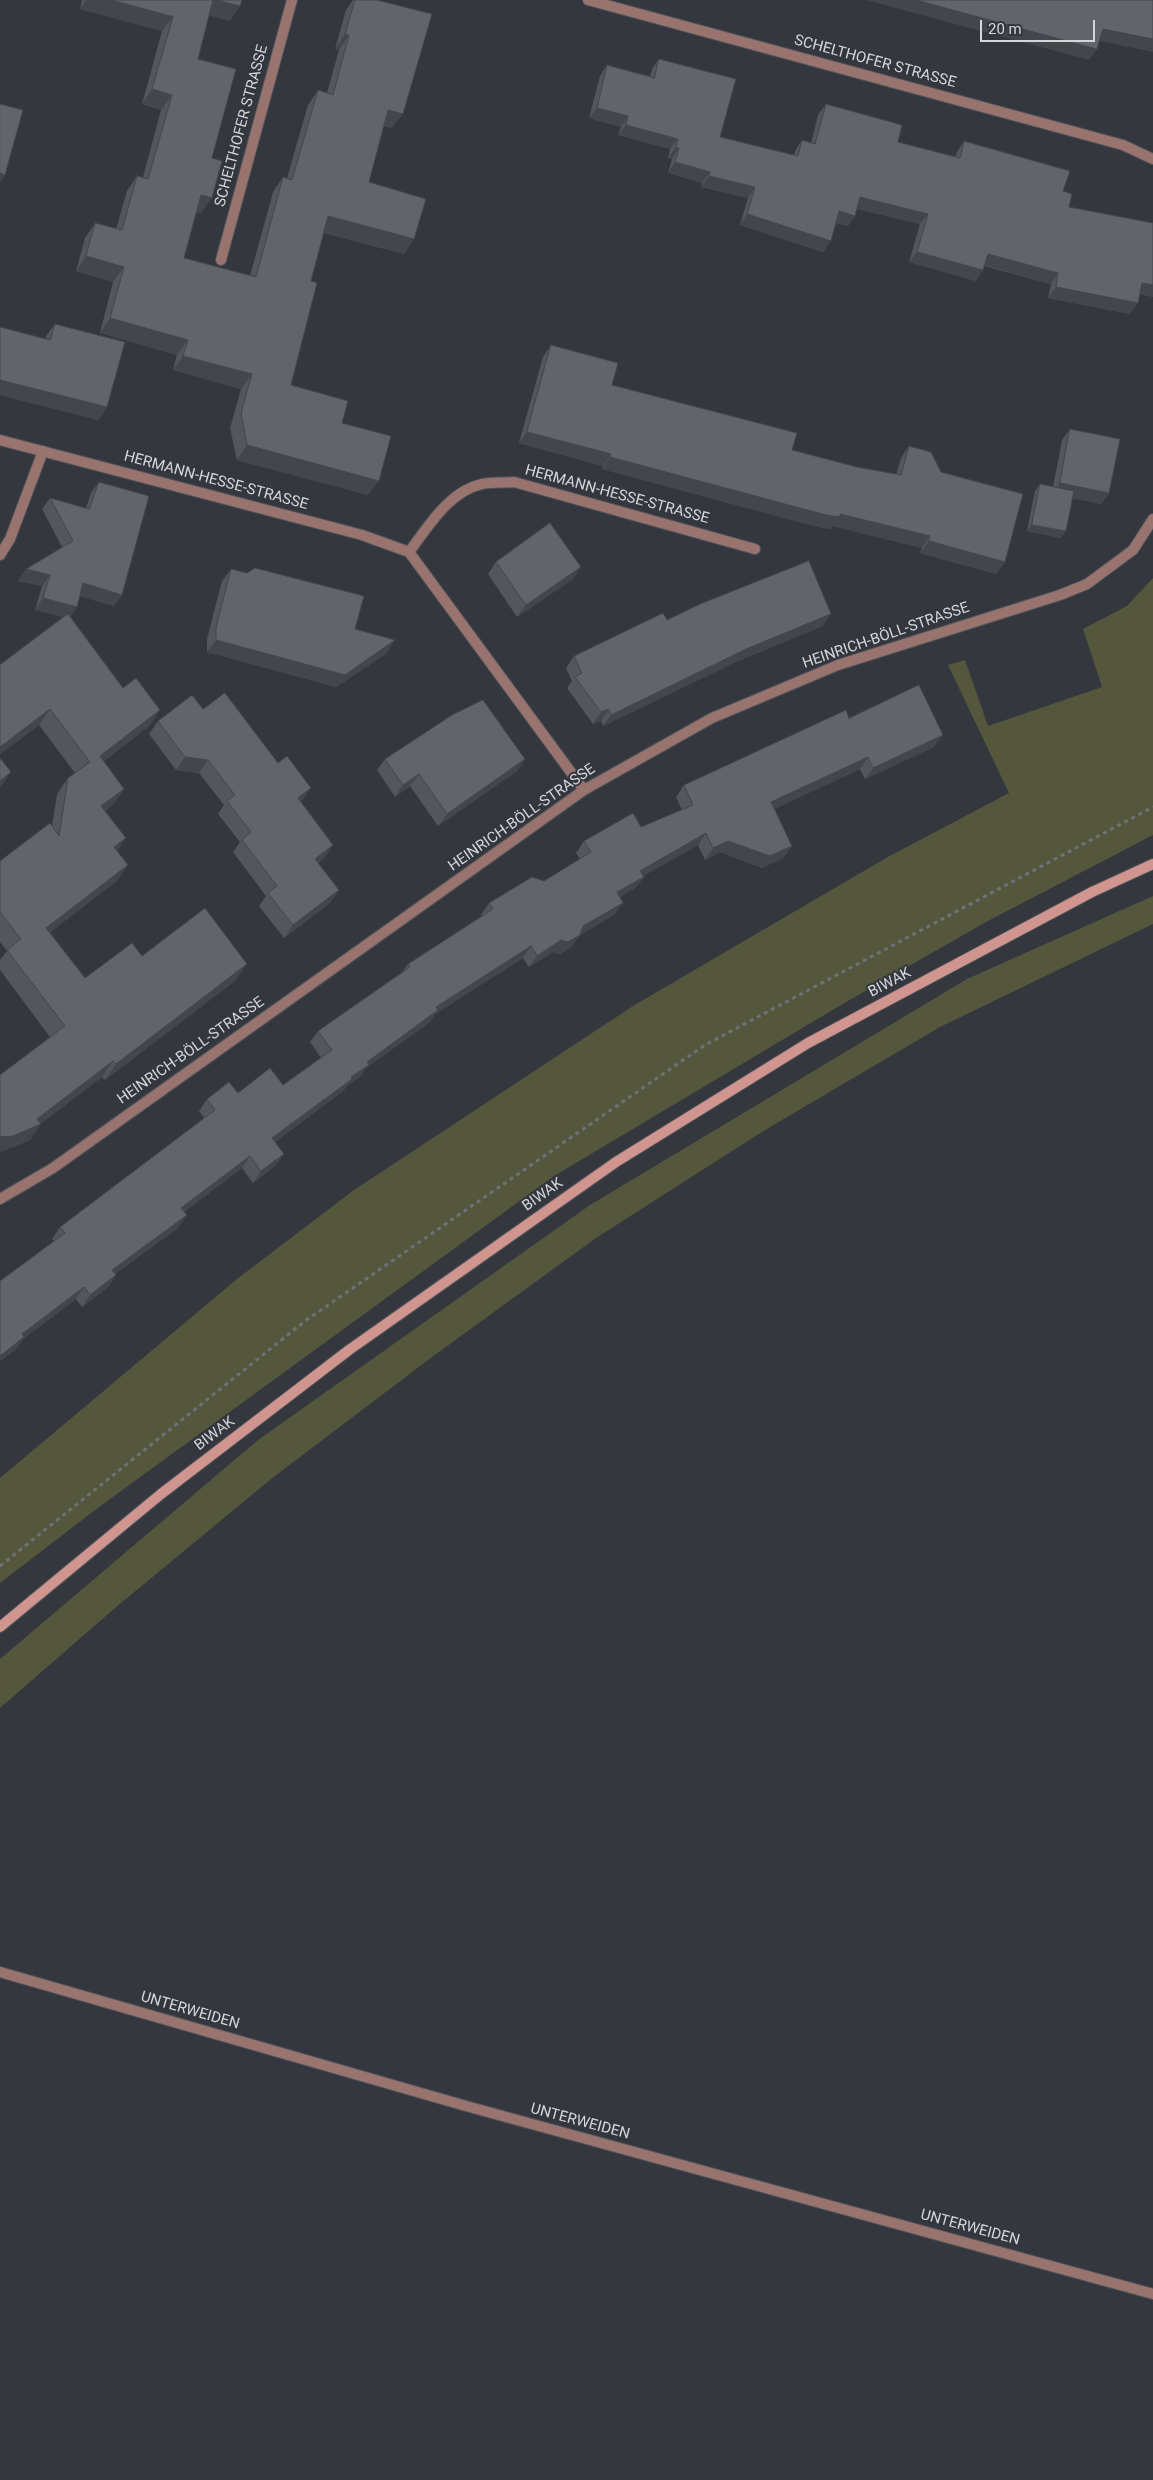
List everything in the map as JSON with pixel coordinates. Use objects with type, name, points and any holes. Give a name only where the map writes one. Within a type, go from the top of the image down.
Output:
[{"type":"street","name":"SCHELTHOFER STRASSE","points":[[221,260],[292,0]]},
{"type":"street","name":"SCHELTHOFER STRASSE","points":[[588,0],[1123,144],[1153,159]]},
{"type":"street","name":"HERMANN-HESSE-STRASSE","points":[[0,440],[362,535],[408,552],[442,508],[460,495],[481,484],[514,482],[755,549]]},
{"type":"street","points":[[0,555],[10,539],[43,451]]},
{"type":"street","name":"HEINRICH-BÖLL-STRASSE","points":[[0,1199],[53,1168],[584,790],[712,718],[838,665],[1060,595],[1087,584],[1134,550],[1153,518]]},
{"type":"street","points":[[408,552],[584,790]]},
{"type":"street","name":"BIWAK","points":[[0,1627],[161,1494],[349,1350],[616,1162],[808,1044],[1092,892],[1153,864]]},
{"type":"street","name":"UNTERWEIDEN","points":[[0,1972],[456,2104],[1153,2294]]},
{"type":"path","points":[[0,1566],[305,1321],[705,1045],[1153,807]]},
{"type":"green space","points":[[1153,578],[1153,835],[986,922],[841,1005],[554,1176],[99,1507],[0,1583],[0,1478],[237,1279],[354,1190],[633,1006],[886,858],[1009,793],[948,665],[965,660],[988,726],[1102,687],[1083,629],[1127,606]]},
{"type":"green space","points":[[1153,896],[1153,924],[940,1027],[765,1130],[596,1238],[432,1357],[271,1479],[115,1608],[0,1708],[0,1659],[258,1440],[590,1205],[967,979]]},
{"type":"building","points":[[111,0],[213,0],[198,59],[236,69],[212,158],[222,161],[212,198],[201,195],[184,258],[256,277],[283,177],[292,180],[318,90],[333,95],[349,35],[345,34],[355,0],[377,0],[432,14],[403,114],[388,110],[369,182],[426,199],[414,239],[328,216],[311,281],[317,283],[291,385],[348,401],[342,423],[391,436],[379,481],[247,445],[241,413],[252,374],[183,356],[188,340],[110,318],[124,267],[86,256],[95,223],[122,230],[137,176],[148,179],[172,95],[152,89],[173,17]]},
{"type":"building","points":[[218,0],[242,0],[240,6]]},
{"type":"building","points":[[916,0],[1153,0],[1153,39],[1103,29],[1097,49]]},
{"type":"building","points":[[659,59],[736,79],[720,137],[798,156],[802,140],[815,144],[826,104],[902,125],[898,142],[960,158],[964,141],[1070,171],[1063,191],[1072,194],[1069,207],[1153,223],[1153,285],[1142,283],[1138,303],[1056,287],[1058,273],[988,254],[983,270],[917,252],[928,214],[860,197],[855,216],[839,211],[831,241],[747,214],[755,187],[709,176],[710,172],[675,162],[679,148],[676,147],[678,139],[626,125],[628,116],[597,108],[607,65],[654,78]]},
{"type":"building","points":[[0,104],[23,110],[5,175],[0,173]]},
{"type":"building","points":[[55,324],[125,342],[107,407],[0,380],[0,327],[50,340]]},
{"type":"building","points":[[551,345],[618,363],[612,385],[797,433],[792,450],[857,467],[901,475],[909,446],[931,452],[941,472],[1023,494],[1005,562],[929,541],[930,536],[840,514],[840,517],[826,515],[610,457],[611,454],[527,432]]},
{"type":"building","points":[[1070,429],[1120,439],[1109,493],[1060,483]]},
{"type":"building","points":[[99,482],[149,496],[122,595],[83,583],[77,607],[43,598],[50,575],[26,569],[73,541],[50,498],[89,509]]},
{"type":"building","points":[[1040,484],[1074,491],[1066,531],[1032,525]]},
{"type":"building","points":[[550,523],[581,567],[526,605],[496,562]]},
{"type":"building","points":[[809,561],[831,614],[746,649],[611,715],[609,709],[601,712],[575,677],[582,673],[574,656],[663,613],[667,620],[700,604]]},
{"type":"building","points":[[255,568],[364,596],[355,629],[395,640],[345,675],[216,640],[216,627],[231,569],[247,573]]},
{"type":"building","points":[[68,614],[123,688],[136,678],[160,710],[100,756],[124,789],[101,806],[126,838],[114,847],[128,865],[46,928],[85,978],[132,943],[142,956],[205,908],[247,964],[116,1064],[113,1061],[37,1119],[41,1124],[13,1136],[0,1137],[0,1075],[65,1026],[7,950],[21,939],[0,912],[0,861],[50,823],[59,836],[68,778],[90,762],[50,709],[0,747],[0,665]]},
{"type":"building","points":[[919,685],[943,735],[873,768],[868,757],[771,802],[792,846],[770,856],[728,841],[713,848],[706,833],[640,871],[644,877],[617,892],[623,903],[583,926],[580,935],[568,942],[561,940],[537,956],[531,946],[436,1007],[438,1010],[367,1062],[369,1065],[351,1077],[352,1079],[272,1138],[284,1154],[261,1171],[250,1156],[181,1208],[187,1215],[112,1270],[116,1275],[90,1295],[84,1287],[22,1334],[24,1337],[0,1356],[0,1281],[65,1233],[60,1227],[215,1110],[207,1099],[229,1082],[238,1093],[270,1068],[283,1085],[332,1050],[318,1031],[410,967],[408,964],[493,909],[489,903],[532,877],[544,881],[591,852],[584,841],[633,813],[641,827],[693,805],[684,785],[846,710],[849,718]]},
{"type":"building","points":[[225,693],[278,763],[287,756],[311,788],[298,798],[333,845],[315,859],[339,890],[293,925],[268,893],[277,886],[242,840],[251,832],[227,801],[235,795],[208,760],[185,757],[158,721],[192,695],[203,709]]},
{"type":"building","points":[[483,700],[525,759],[447,814],[419,774],[403,785],[385,759],[452,715]]},
{"type":"building","points":[[0,758],[11,772],[0,781]]}]
